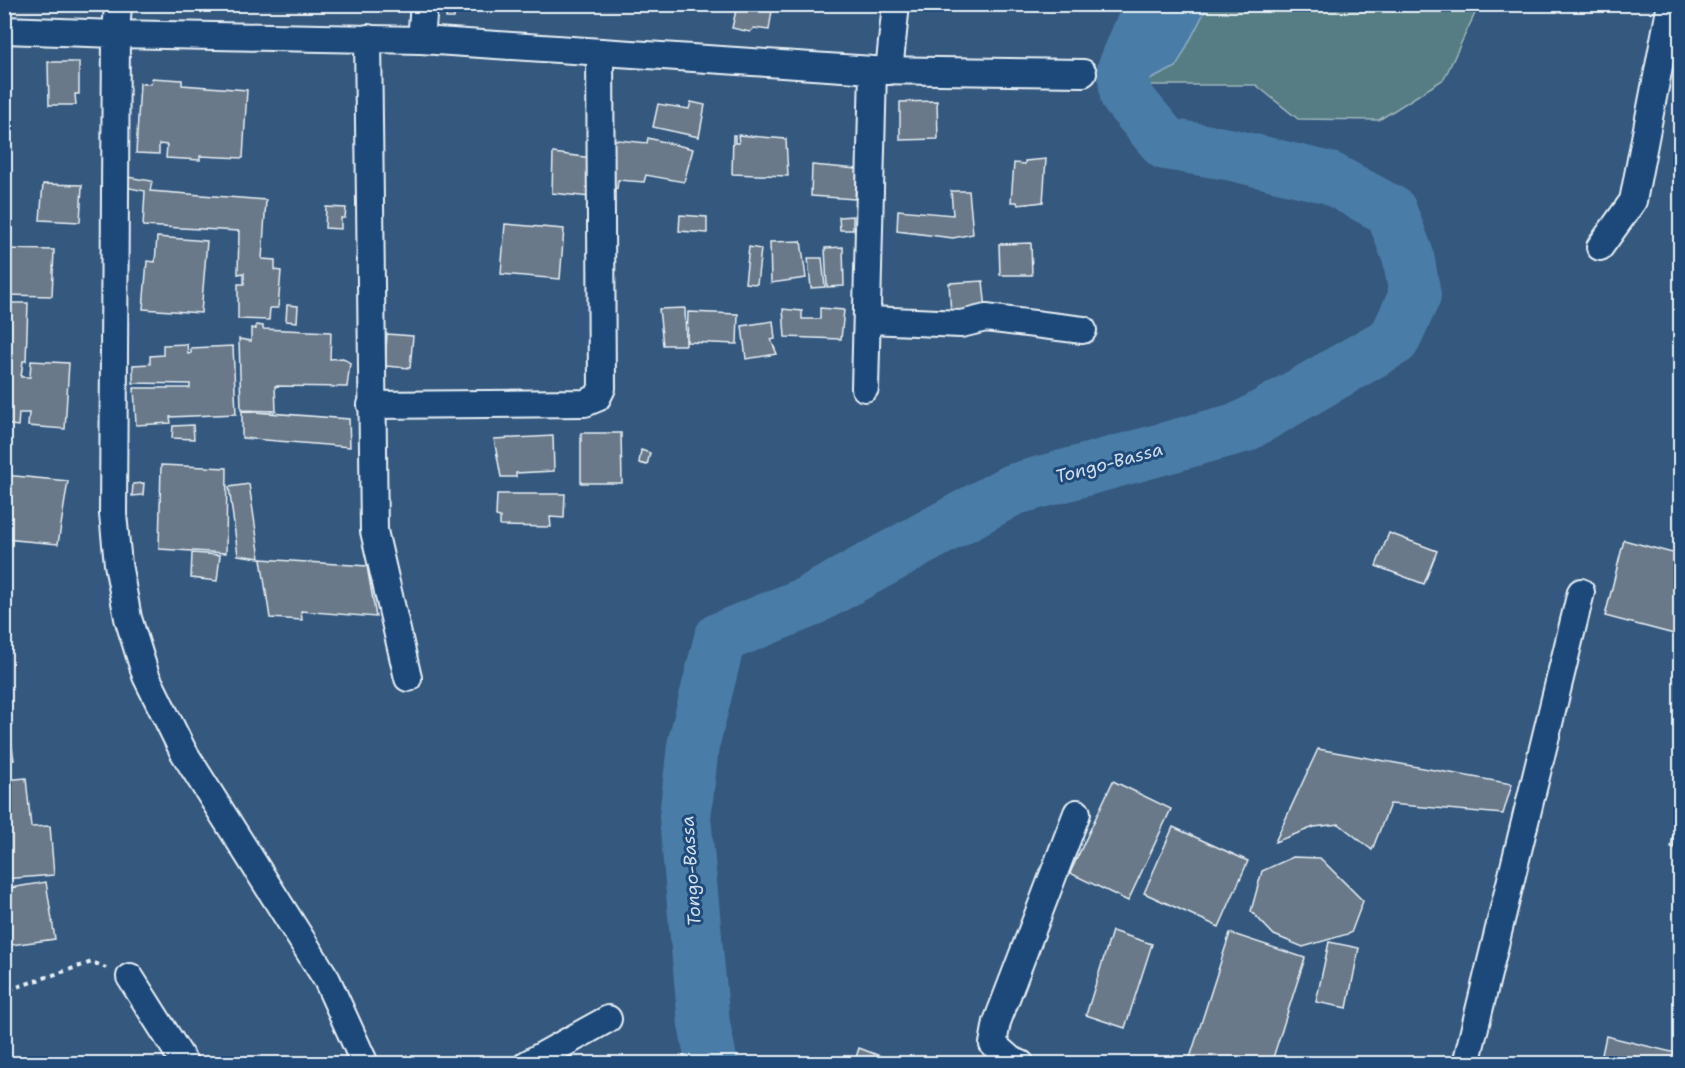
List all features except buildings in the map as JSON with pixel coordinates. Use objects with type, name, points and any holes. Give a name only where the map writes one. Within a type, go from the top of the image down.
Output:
[{"type":"street","points":[[118,4],[113,514],[118,564],[128,618],[146,676],[183,751],[327,980],[365,1064]]},
{"type":"street","points":[[421,39],[424,4]]},
{"type":"street","points":[[865,388],[881,70],[896,4]]},
{"type":"street","points":[[1600,247],[1633,201],[1671,4]]},
{"type":"street","points":[[4,30],[421,39],[881,70],[1083,73]]},
{"type":"street","points":[[368,38],[374,531],[408,678]]},
{"type":"street","points":[[371,405],[585,403],[597,398],[602,388],[600,52]]},
{"type":"street","points":[[868,320],[961,324],[986,318],[1083,330]]},
{"type":"street","points":[[1466,1064],[1581,592]]},
{"type":"street","points":[[1021,1064],[1011,1060],[993,1044],[997,1022],[1077,813]]},
{"type":"street","points":[[130,977],[185,1064]]},
{"type":"street","points":[[527,1064],[608,1019]]},
{"type":"path","points":[[4,981],[11,989],[92,962]]},
{"type":"green space","points":[[1208,5],[1479,5],[1444,79],[1379,120],[1298,119],[1256,85],[1139,85],[1176,67]]},
{"type":"water","points":[[1179,4],[1208,5],[1176,67],[1139,85]]},
{"type":"waterway","name":"Tongo-Bassa","points":[[712,1064],[704,1024],[685,817],[693,746],[720,638],[806,603],[1012,490],[1243,427],[1394,340],[1415,295],[1408,256],[1391,211],[1330,178],[1228,154],[1166,144],[1126,96],[1123,69],[1141,26],[1169,4]]}]
